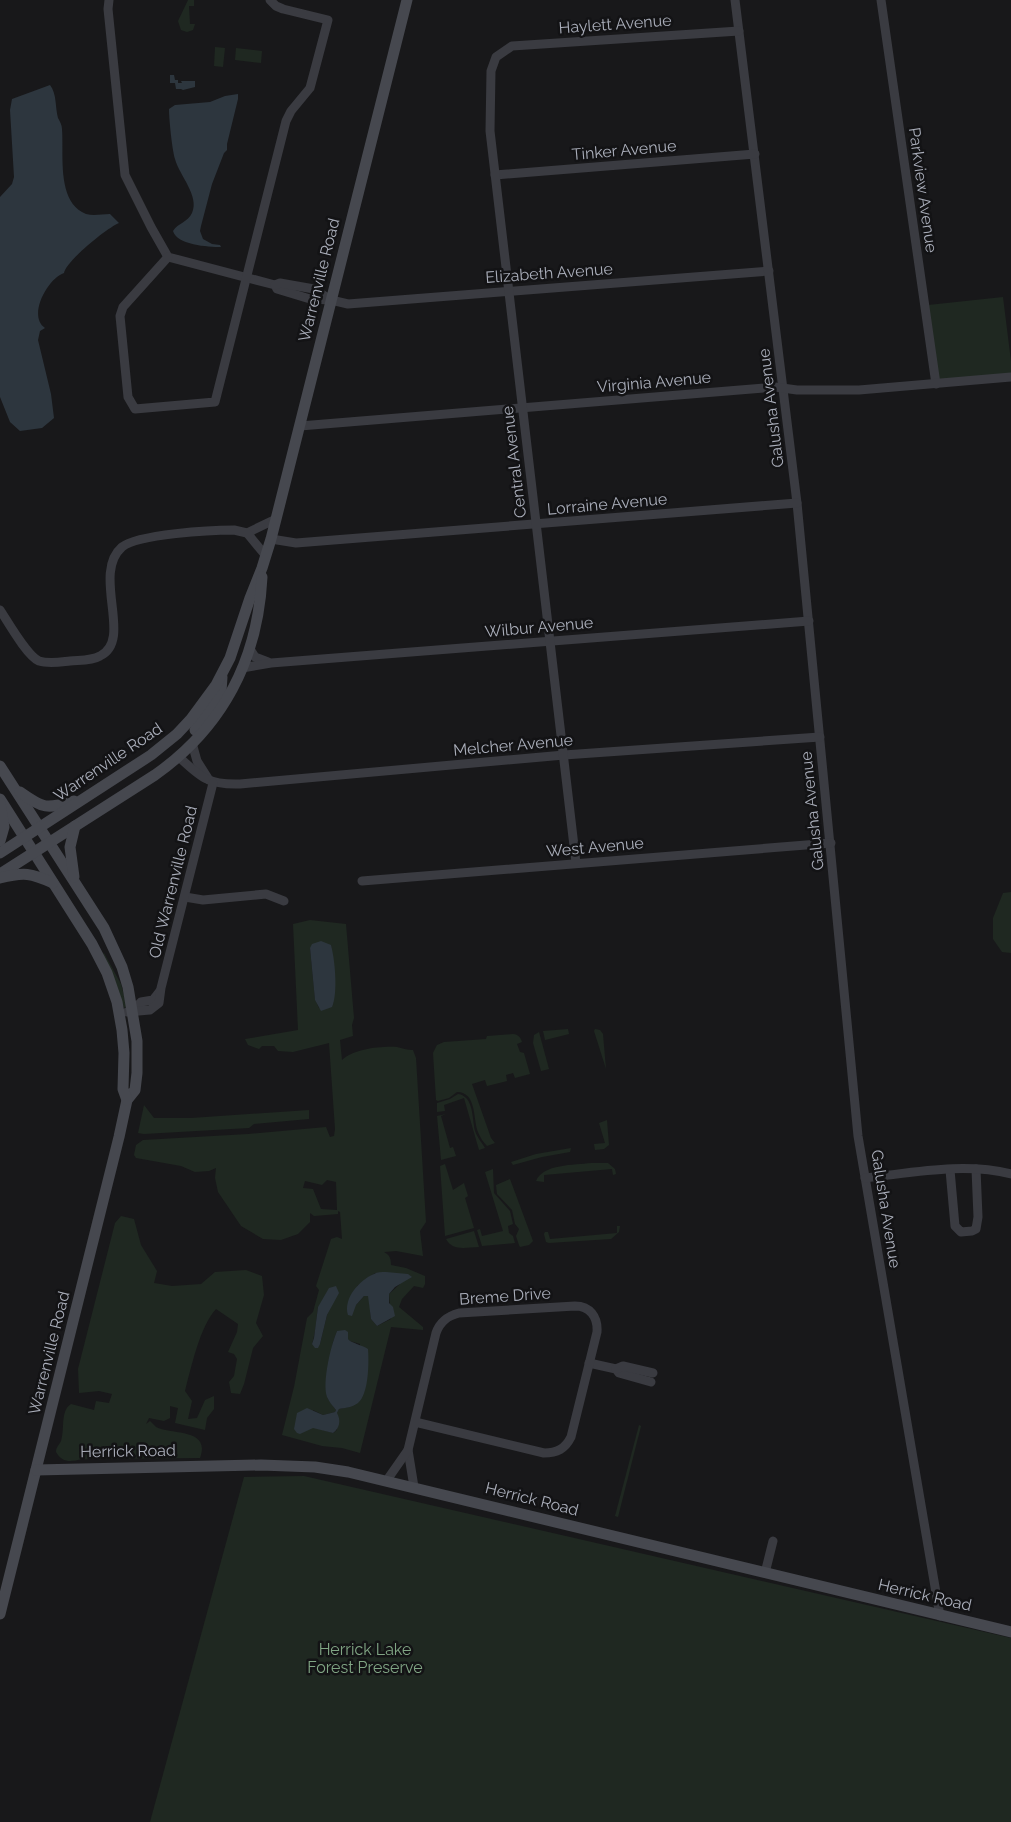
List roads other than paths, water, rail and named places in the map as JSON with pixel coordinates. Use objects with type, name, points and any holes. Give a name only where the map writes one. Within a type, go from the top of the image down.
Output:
[{"type":"main road","name":"Warrenville Road","points":[[0,1614],[127,1100],[135,1090],[137,1073],[137,1041],[133,1011],[122,967],[109,939],[40,828],[163,746],[191,719],[222,675],[230,658],[271,539],[407,0]]},
{"type":"main road","name":"Warrenville Road","points":[[48,842],[155,775],[179,757],[224,706],[250,649],[259,614],[262,568]]},
{"type":"main road","points":[[179,757],[183,744],[201,723],[221,692],[222,675]]},
{"type":"main road","points":[[0,766],[40,828],[0,853]]},
{"type":"main road","points":[[13,787],[35,803],[49,807],[85,798]]},
{"type":"main road","name":"Warrenville Road","points":[[0,800],[100,959],[113,988],[120,1014],[124,1053],[123,1089],[127,1100]]},
{"type":"main road","points":[[0,800],[4,827],[0,841]]},
{"type":"main road","points":[[75,826],[70,855],[75,884]]},
{"type":"main road","points":[[0,876],[48,842]]},
{"type":"main road","points":[[0,876],[23,873],[54,884]]},
{"type":"main road","name":"Herrick Road","points":[[36,1470],[291,1465],[326,1468],[387,1480],[1011,1632]]},
{"type":"street","points":[[109,0],[108,8],[125,175],[151,228],[168,257],[275,285],[280,283],[314,289],[331,300]]},
{"type":"street","points":[[168,257],[123,307],[120,316],[128,397],[135,409],[215,402],[286,121],[291,111],[310,88],[328,20],[283,10],[270,0]]},
{"type":"street","name":"Galusha Avenue","points":[[735,0],[770,271],[797,503],[858,1136],[940,1616]]},
{"type":"street","name":"Parkview Avenue","points":[[881,0],[936,384]]},
{"type":"street","name":"Haylett Avenue","points":[[496,57],[512,46],[739,31]]},
{"type":"street","name":"Central Avenue","points":[[496,57],[491,71],[490,123],[495,175],[576,863]]},
{"type":"street","name":"Tinker Avenue","points":[[495,175],[755,154]]},
{"type":"street","name":"Elizabeth Avenue","points":[[331,300],[348,304],[770,271]]},
{"type":"street","name":"Virginia Avenue","points":[[300,426],[765,388],[859,390],[1011,377]]},
{"type":"street","name":"Lorraine Avenue","points":[[271,539],[296,543],[797,503]]},
{"type":"street","points":[[0,610],[34,658],[50,662],[96,658],[106,653],[112,644],[114,636],[110,572],[114,558],[123,547],[135,540],[150,537],[229,530],[248,533],[276,519]]},
{"type":"street","points":[[248,533],[266,556]]},
{"type":"street","name":"Wilbur Avenue","points":[[242,668],[271,663],[809,621]]},
{"type":"street","points":[[250,649],[255,657],[271,663]]},
{"type":"street","name":"Melcher Avenue","points":[[211,781],[240,784],[564,755],[820,737]]},
{"type":"street","points":[[192,743],[197,761],[211,781]]},
{"type":"street","points":[[179,757],[196,773],[211,781]]},
{"type":"street","name":"Old Warrenville Road","points":[[133,1011],[142,1012],[156,1006],[161,998],[161,988],[185,897],[211,781]]},
{"type":"street","name":"West Avenue","points":[[362,882],[831,843]]},
{"type":"street","points":[[185,897],[203,900],[266,894],[284,901]]},
{"type":"street","points":[[120,1014],[133,1011]]},
{"type":"street","points":[[950,1170],[955,1226],[961,1232],[964,1232],[976,1229],[978,1217],[976,1169]]},
{"type":"street","points":[[865,1178],[976,1169],[1011,1174]]},
{"type":"street","name":"Breme Drive","points":[[387,1480],[408,1450],[438,1328],[445,1319],[454,1314],[581,1306],[593,1314],[597,1326],[571,1437],[565,1447],[556,1452],[544,1454],[415,1422]]},
{"type":"street","points":[[589,1363],[616,1369],[619,1373],[652,1378]]},
{"type":"street","name":"Breme Drive","points":[[408,1450],[414,1487]]},
{"type":"street","points":[[765,1573],[772,1541]]},
{"type":"park label","name":"Herrick Lake Forest Preserve","points":[[365,1658]]}]
